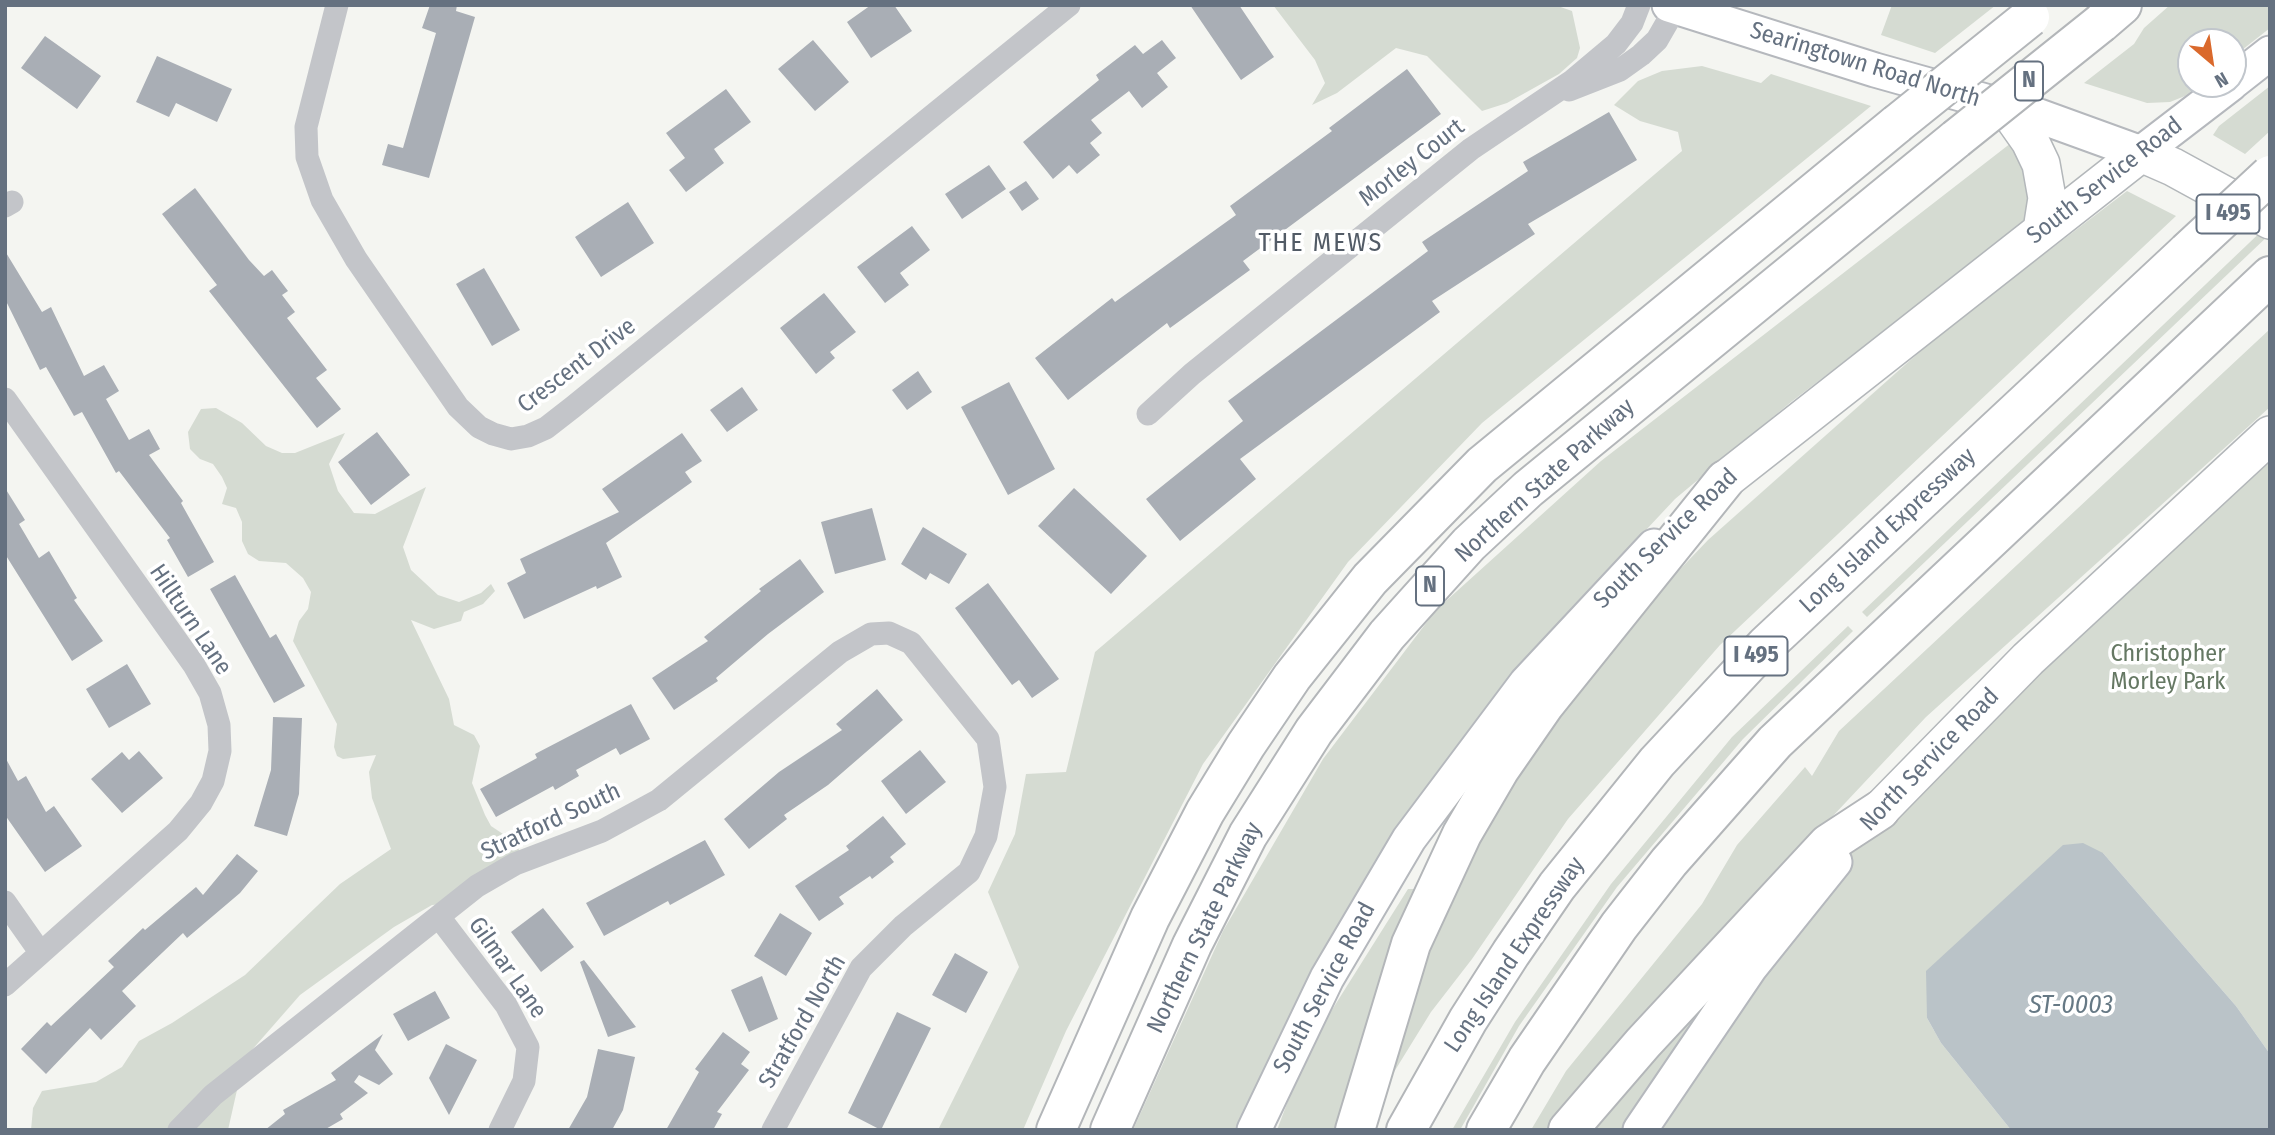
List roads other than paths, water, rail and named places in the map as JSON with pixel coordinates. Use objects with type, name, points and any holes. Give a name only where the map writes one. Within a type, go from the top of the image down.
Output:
[{"type":"highway","name":"Northern State Parkway","points":[[1056,1130],[1150,918],[1187,844],[1246,745],[1343,612],[1399,547],[1482,465],[2037,11]]},
{"type":"highway","name":"Northern State Parkway","points":[[1110,1130],[1192,945],[1248,835],[1314,730],[1387,635],[1469,544],[1528,489],[2111,14]]},
{"type":"highway","name":"Long Island Expressway","points":[[1406,1130],[1468,1020],[1511,953],[1566,875],[1657,762],[1766,645],[2270,175]]},
{"type":"highway","points":[[1486,1130],[1527,1060],[1619,926],[1669,862],[1775,741],[2262,283]]},
{"type":"highway","points":[[1355,1130],[1411,944],[1462,834],[1545,704],[1725,480]]},
{"type":"highway","points":[[1568,1130],[1659,1026],[1828,844],[1880,810]]},
{"type":"main road","name":"Searingtown Road North","points":[[1672,6],[2069,126],[2141,153]]},
{"type":"main road","name":"South Service Road","points":[[2247,71],[2270,53]]},
{"type":"main road","name":"South Service Road","points":[[1254,1130],[1306,1017],[1391,867],[1454,776],[1526,683],[1579,622],[1725,480],[2212,98]]},
{"type":"main road","points":[[2006,107],[2030,141],[2042,164],[2047,198],[2042,230]]},
{"type":"main road","points":[[2141,153],[2173,167],[2270,220]]},
{"type":"main road","name":"North Service Road","points":[[1640,1130],[1751,968],[1793,912],[1880,810],[2028,659],[2270,435]]},
{"type":"street","name":"Crescent Drive","points":[[337,5],[306,127],[307,157],[322,200],[356,259],[458,407],[479,427],[511,439],[528,436],[546,428],[573,407],[1069,5]]},
{"type":"street","name":"Morley Court","points":[[1148,414],[1192,374],[1471,149],[1552,94],[1616,44],[1632,23],[1639,5]]},
{"type":"street","name":"Morley Court","points":[[1552,94],[1586,85],[1620,70],[1642,55],[1657,40],[1672,6]]},
{"type":"street","name":"Hillturn Lane","points":[[5,399],[194,665],[210,693],[219,725],[220,751],[213,781],[190,818],[5,985]]},
{"type":"street","name":"Stratford North","points":[[773,1130],[861,968],[902,926],[969,872],[977,860],[989,821],[995,787],[988,738],[911,643],[889,633]]},
{"type":"street","name":"Stratford South","points":[[178,1130],[213,1095],[477,886],[515,864],[602,831],[659,800],[840,652],[871,634],[889,633]]},
{"type":"street","points":[[5,902],[40,952]]},
{"type":"street","name":"Gilmar Lane","points":[[439,917],[506,1005],[528,1047],[524,1080],[500,1130]]},
{"type":"water","name":"ST-0003","points":[[2083,843],[2103,853],[2236,1006],[2270,1054],[2270,1130],[2011,1130],[1941,1043],[1927,1018],[1926,971],[2063,845]]},
{"type":"district","name":"THE MEWS","points":[[1321,244]]},
{"type":"park label","name":"Christopher Morley Park","points":[[2168,668]]}]
